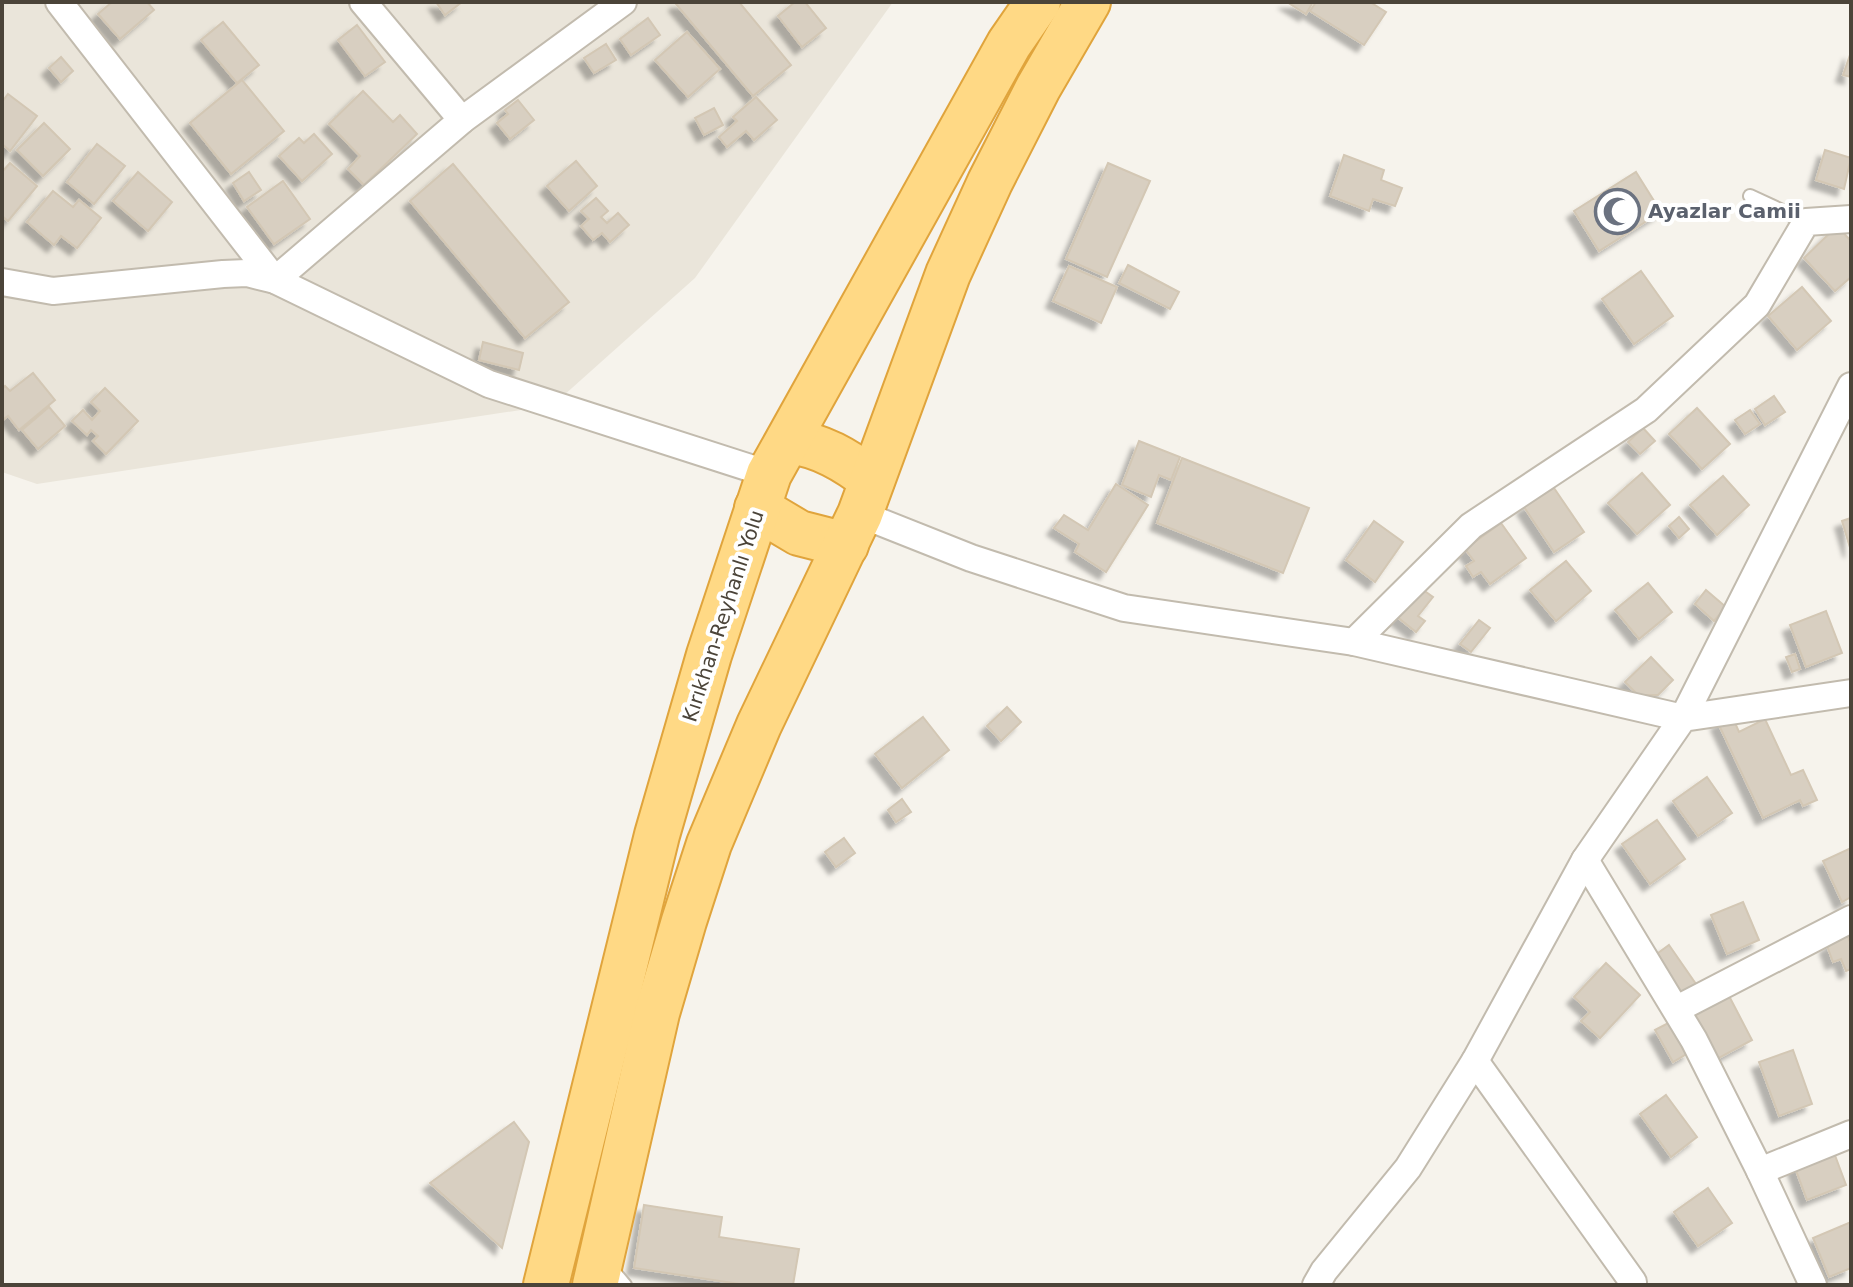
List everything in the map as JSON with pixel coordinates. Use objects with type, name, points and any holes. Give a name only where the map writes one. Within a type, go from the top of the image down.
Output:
[{"type":"highway","name":"Kırıkhan-Reyhanlı Yolu","points":[[546,1285],[657,835],[705,670],[771,474],[1009,44],[1038,2]]},
{"type":"highway","points":[[607,1276],[657,1013],[709,844],[759,725],[859,513],[948,274],[1038,88],[1088,2]]},
{"type":"highway","points":[[809,444],[829,452],[859,513],[799,533],[771,474],[809,444]]},
{"type":"street","points":[[59,2],[275,280]]},
{"type":"street","points":[[363,2],[462,120]]},
{"type":"street","points":[[275,280],[462,120],[623,2]]},
{"type":"street","points":[[1354,642],[1471,526],[1646,410],[1757,305],[1806,222],[1851,219]]},
{"type":"street","points":[[2,282],[53,291],[247,273],[275,280],[489,384],[771,474]]},
{"type":"street","points":[[1316,1285],[1408,1168],[1475,1061],[1585,860],[1683,718],[1851,386]]},
{"type":"street","points":[[859,513],[971,558],[1124,608],[1354,642],[1683,718],[1851,693]]},
{"type":"street","points":[[1585,860],[1677,1009],[1760,1171],[1813,1285]]},
{"type":"street","points":[[1677,1009],[1851,919]]},
{"type":"street","points":[[1475,1061],[1633,1282]]},
{"type":"street","points":[[1760,1171],[1851,1134]]},
{"type":"lane","points":[[1750,196],[1806,222]]},
{"type":"shaded area","points":[[2,2],[893,2],[695,278],[553,405],[37,484],[2,472]]},
{"type":"building","points":[[112,2],[147,2],[154,10],[120,39],[98,14]]},
{"type":"building","points":[[436,2],[462,2],[445,15]]},
{"type":"building","points":[[739,2],[791,65],[753,96],[676,4]]},
{"type":"building","points":[[795,2],[805,2],[826,28],[802,47],[778,16]]},
{"type":"building","points":[[1287,2],[1313,2],[1306,14]]},
{"type":"building","points":[[1316,2],[1370,2],[1386,12],[1364,45],[1310,11]]},
{"type":"building","points":[[648,18],[660,35],[631,55],[620,39]]},
{"type":"building","points":[[223,22],[259,65],[237,83],[201,40]]},
{"type":"building","points":[[357,25],[385,62],[365,76],[338,40]]},
{"type":"building","points":[[687,32],[720,69],[688,97],[655,60]]},
{"type":"building","points":[[606,44],[616,60],[594,73],[584,58]]},
{"type":"building","points":[[1851,52],[1851,77],[1843,75]]},
{"type":"building","points":[[61,57],[73,71],[61,82],[49,68]]},
{"type":"building","points":[[242,80],[284,131],[231,174],[190,123]]},
{"type":"building","points":[[363,91],[393,122],[400,115],[417,134],[364,185],[348,169],[360,156],[329,124]]},
{"type":"building","points":[[8,94],[37,116],[10,151],[2,144],[2,102]]},
{"type":"building","points":[[756,97],[777,120],[754,140],[746,131],[727,147],[719,137],[737,121],[733,117]]},
{"type":"building","points":[[518,100],[534,120],[510,139],[497,123],[508,114],[505,110]]},
{"type":"building","points":[[714,108],[723,125],[704,135],[695,118]]},
{"type":"building","points":[[44,123],[70,149],[43,176],[17,150]]},
{"type":"building","points":[[314,134],[332,154],[302,181],[279,156],[299,138],[304,143]]},
{"type":"building","points":[[97,144],[125,166],[94,204],[67,182]]},
{"type":"building","points":[[1825,150],[1851,158],[1844,189],[1816,180]]},
{"type":"building","points":[[1344,155],[1384,170],[1381,180],[1402,188],[1395,206],[1373,199],[1369,211],[1330,196]]},
{"type":"building","points":[[576,161],[597,186],[569,211],[547,186]]},
{"type":"building","points":[[10,163],[37,186],[8,221],[2,216],[2,172]]},
{"type":"building","points":[[1108,163],[1150,181],[1107,277],[1066,259]]},
{"type":"building","points":[[453,164],[569,302],[525,338],[410,201]]},
{"type":"building","points":[[138,172],[172,202],[148,231],[113,201]]},
{"type":"building","points":[[249,172],[261,190],[244,201],[233,183]]},
{"type":"building","name":"Ayazlar Camii","points":[[1636,172],[1661,212],[1599,251],[1574,211]]},
{"type":"building","points":[[283,181],[310,219],[274,244],[247,207]]},
{"type":"building","points":[[53,191],[73,207],[79,200],[101,218],[77,248],[61,236],[54,245],[27,222]]},
{"type":"building","points":[[596,198],[608,211],[601,217],[607,223],[618,213],[629,225],[610,242],[602,233],[593,240],[581,226],[589,219],[581,211]]},
{"type":"building","points":[[1837,226],[1851,241],[1851,277],[1835,291],[1804,258]]},
{"type":"building","points":[[1128,265],[1179,292],[1170,309],[1119,283]]},
{"type":"building","points":[[1069,266],[1117,287],[1101,323],[1053,301]]},
{"type":"building","points":[[1641,271],[1673,316],[1634,344],[1602,299]]},
{"type":"building","points":[[1802,287],[1831,321],[1797,350],[1768,316]]},
{"type":"building","points":[[483,342],[523,353],[519,370],[479,360]]},
{"type":"building","points":[[33,373],[55,400],[19,430],[8,416],[4,419],[2,416],[2,389],[5,386],[10,391]]},
{"type":"building","points":[[105,388],[138,421],[106,454],[93,441],[98,436],[91,430],[87,435],[72,421],[83,410],[92,420],[100,411],[91,402]]},
{"type":"building","points":[[1774,396],[1785,412],[1765,425],[1755,409]]},
{"type":"building","points":[[49,407],[65,426],[38,449],[22,430]]},
{"type":"building","points":[[1697,408],[1730,444],[1702,469],[1669,434]]},
{"type":"building","points":[[1750,410],[1760,424],[1745,434],[1735,420]]},
{"type":"building","points":[[1643,428],[1655,441],[1640,454],[1628,442]]},
{"type":"building","points":[[1139,441],[1180,457],[1171,480],[1159,475],[1151,497],[1122,485]]},
{"type":"building","points":[[1182,458],[1309,508],[1283,573],[1157,523]]},
{"type":"building","points":[[1642,473],[1670,505],[1637,534],[1608,503]]},
{"type":"building","points":[[1723,476],[1749,505],[1717,535],[1690,505]]},
{"type":"building","points":[[1116,484],[1148,505],[1106,572],[1075,552],[1079,544],[1054,528],[1064,515],[1088,530]]},
{"type":"building","points":[[1554,488],[1584,532],[1554,552],[1524,507]]},
{"type":"building","points":[[1679,517],[1689,529],[1679,538],[1669,526]]},
{"type":"building","points":[[1851,518],[1851,551],[1842,521]]},
{"type":"building","points":[[1374,521],[1403,542],[1375,582],[1346,560]]},
{"type":"building","points":[[1501,523],[1526,558],[1490,584],[1481,572],[1473,577],[1466,566],[1474,561],[1465,549]]},
{"type":"building","points":[[1566,561],[1591,591],[1556,621],[1530,590]]},
{"type":"building","points":[[1648,583],[1672,612],[1639,639],[1615,610]]},
{"type":"building","points":[[1419,587],[1433,597],[1418,616],[1425,621],[1416,632],[1396,616]]},
{"type":"building","points":[[1706,590],[1726,607],[1714,621],[1695,604]]},
{"type":"building","points":[[1826,611],[1842,653],[1806,667],[1790,625]]},
{"type":"building","points":[[1479,620],[1490,628],[1471,652],[1460,644]]},
{"type":"building","points":[[1795,654],[1800,669],[1792,672],[1786,657]]},
{"type":"building","points":[[1651,657],[1673,680],[1658,695],[1638,695],[1625,682]]},
{"type":"building","points":[[1007,707],[1021,722],[1001,741],[987,726]]},
{"type":"building","points":[[1732,716],[1739,732],[1765,719],[1791,775],[1803,770],[1817,800],[1803,806],[1800,800],[1763,818],[1718,723]]},
{"type":"building","points":[[923,717],[949,750],[902,788],[875,754]]},
{"type":"building","points":[[1707,777],[1732,813],[1698,836],[1673,801]]},
{"type":"building","points":[[902,799],[911,812],[896,822],[888,810]]},
{"type":"building","points":[[1657,820],[1685,859],[1650,884],[1622,844]]},
{"type":"building","points":[[844,838],[855,853],[836,867],[825,852]]},
{"type":"building","points":[[1851,848],[1851,897],[1842,902],[1823,861]]},
{"type":"building","points":[[1743,902],[1759,940],[1727,954],[1711,915]]},
{"type":"building","points":[[1846,932],[1851,944],[1851,969],[1846,971],[1841,959],[1833,962],[1827,946],[1835,942],[1833,938]]},
{"type":"building","points":[[1669,945],[1696,984],[1680,995],[1654,956]]},
{"type":"building","points":[[1606,963],[1640,995],[1600,1038],[1581,1021],[1590,1012],[1574,997]]},
{"type":"building","points":[[1728,994],[1752,1040],[1717,1059],[1693,1013]]},
{"type":"building","points":[[1672,1021],[1690,1052],[1673,1062],[1655,1030]]},
{"type":"building","points":[[1793,1050],[1812,1104],[1779,1116],[1759,1062]]},
{"type":"building","points":[[1666,1095],[1697,1137],[1671,1157],[1640,1114]]},
{"type":"building","points":[[514,1122],[529,1142],[502,1248],[430,1183]]},
{"type":"building","points":[[1833,1150],[1846,1185],[1807,1200],[1794,1165]]},
{"type":"building","points":[[1708,1188],[1732,1223],[1698,1246],[1674,1212]]},
{"type":"building","points":[[644,1205],[722,1217],[719,1237],[799,1249],[793,1285],[746,1285],[634,1268]]},
{"type":"building","points":[[1851,1222],[1851,1268],[1829,1277],[1813,1238]]},
{"type":"place","name":"Ayazlar Camii","points":[[1617,211]]}]
